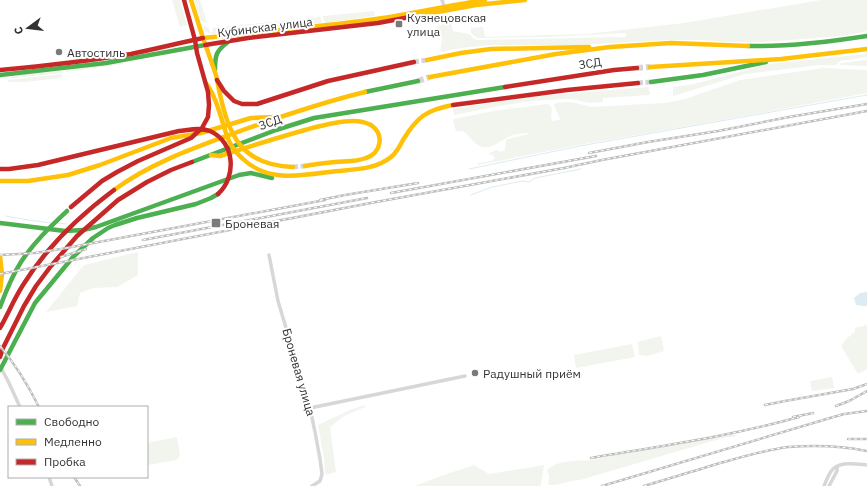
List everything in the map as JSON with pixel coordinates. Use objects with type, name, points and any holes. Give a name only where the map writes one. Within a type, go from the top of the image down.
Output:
[{"type":"main road","points":[[0,307],[12,278],[24,257],[39,238],[69,209],[107,179],[138,161],[191,138],[203,128],[206,123],[210,108],[206,82],[195,46],[195,40],[184,0]]},
{"type":"main road","points":[[192,0],[205,45],[215,71],[230,127],[238,142],[249,154],[261,161],[279,166],[293,167]]},
{"type":"main road","name":"Кубинская улица","points":[[6,72],[106,63],[195,46],[378,22],[485,0]]},
{"type":"main road","name":"Кубинская улица","points":[[6,72],[106,58],[203,38],[377,19],[445,8],[525,0]]},
{"type":"main road","name":"ЗСД","points":[[430,78],[556,54],[610,47],[671,43],[762,46],[832,41],[867,36]]},
{"type":"main road","points":[[215,71],[215,58],[217,50],[230,41]]},
{"type":"main road","points":[[427,60],[461,53],[492,49],[610,47]]},
{"type":"main road","points":[[650,67],[781,59],[867,49]]},
{"type":"main road","points":[[651,82],[703,75],[781,59]]},
{"type":"main road","points":[[217,80],[224,91],[234,101],[242,104],[257,104],[328,81],[414,62]]},
{"type":"main road","name":"ЗСД","points":[[0,357],[24,306],[36,286],[77,236],[118,200],[146,182],[171,170],[314,118],[606,71],[637,68]]},
{"type":"main road","points":[[0,70],[6,72]]},
{"type":"main road","points":[[0,75],[6,72]]},
{"type":"main road","name":"ЗСД","points":[[0,328],[23,284],[40,260],[68,228],[111,192],[141,172],[233,134],[280,117],[380,88],[418,80]]},
{"type":"main road","points":[[206,82],[212,91],[230,144],[240,157],[253,167],[271,175],[281,176],[358,169]]},
{"type":"main road","points":[[0,223],[65,231],[83,230],[96,227],[240,175],[251,173],[285,179],[358,169],[385,162],[392,157],[411,126],[422,116],[435,109],[457,104],[509,97],[638,83]]},
{"type":"main road","points":[[0,181],[28,182],[68,175],[171,138],[201,133],[251,118],[280,117]]},
{"type":"main road","points":[[210,155],[220,156],[297,132],[343,122],[361,121],[368,123],[378,133],[380,138],[378,148],[367,157],[355,160],[305,166]]},
{"type":"main road","points":[[0,169],[38,165],[158,136],[190,130],[204,130],[217,136],[224,143],[231,162],[231,171],[227,182],[222,190],[213,197],[198,203],[112,227],[88,242],[36,301],[0,369]]},
{"type":"main road","points":[[0,256],[3,272],[0,291]]},
{"type":"street","points":[[442,0],[445,8]]},
{"type":"street","name":"Броневая улица","points":[[269,255],[278,301],[310,408],[315,432],[322,470],[320,481],[312,486]]},
{"type":"street","points":[[0,369],[8,381],[20,406]]},
{"type":"street","points":[[310,408],[465,376]]},
{"type":"street","points":[[824,486],[833,469],[837,467],[847,464],[867,465]]},
{"type":"street","points":[[828,486],[837,471],[837,467]]},
{"type":"shaded area","points":[[172,0],[180,0],[187,25],[180,27]]},
{"type":"shaded area","points":[[194,0],[200,0],[207,23],[201,21]]},
{"type":"shaded area","points":[[821,0],[867,0],[867,31],[844,36],[761,42],[671,40],[576,45],[492,45],[460,48],[441,52],[442,38],[438,32],[438,27],[450,20],[453,31],[469,34],[474,39],[478,40],[626,37],[626,33],[547,37],[478,38],[471,33],[471,28],[483,27],[485,37],[587,34],[684,23]]},
{"type":"shaded area","points":[[374,11],[374,16],[326,23],[323,16]]},
{"type":"shaded area","points":[[320,17],[321,23],[211,34],[205,31],[201,24],[209,28],[210,33],[213,32],[212,28]]},
{"type":"shaded area","points":[[867,54],[867,57],[840,61],[836,65],[819,65],[745,74],[673,96],[673,87],[694,84],[769,64]]},
{"type":"shaded area","points":[[867,60],[867,66],[839,65],[841,63]]},
{"type":"shaded area","points":[[122,62],[124,64],[66,72],[66,70]]},
{"type":"shaded area","points":[[824,68],[867,70],[867,93],[579,145],[478,165],[478,163],[491,161],[495,158],[493,155],[489,154],[494,151],[497,150],[500,152],[505,150],[506,140],[528,133],[512,135],[492,146],[484,147],[475,143],[463,131],[456,131],[453,121],[454,119],[493,111],[548,104],[552,108],[552,121],[560,120],[554,105],[555,103],[576,103],[591,107],[665,103],[685,99],[740,80]]},
{"type":"shaded area","points":[[61,71],[62,73],[12,78],[9,77],[26,74]]},
{"type":"shaded area","points":[[62,74],[61,78],[25,82],[8,82],[8,80]]},
{"type":"shaded area","points":[[649,87],[650,95],[603,98],[603,102],[591,103],[567,99],[522,102],[455,115],[453,109],[520,98]]},
{"type":"shaded area","points":[[138,252],[138,275],[117,287],[93,288],[80,293],[77,306],[46,312],[84,265]]},
{"type":"shaded area","points":[[867,292],[867,306],[856,305],[854,298],[860,293]]},
{"type":"shaded area","points":[[867,325],[867,369],[858,374],[841,346],[846,339],[855,332],[855,328]]},
{"type":"shaded area","points":[[661,336],[664,351],[647,356],[639,355],[638,342]]},
{"type":"shaded area","points":[[632,344],[635,357],[576,368],[574,355]]},
{"type":"shaded area","points":[[832,377],[834,388],[812,391],[810,381]]},
{"type":"shaded area","points":[[366,405],[365,407],[344,416],[330,427],[336,472],[325,475],[324,458],[318,425],[352,409]]},
{"type":"shaded area","points":[[731,434],[736,435],[734,437],[726,437],[580,480],[556,485],[548,485],[549,477],[547,470],[556,464],[591,460]]},
{"type":"shaded area","points":[[177,437],[180,455],[177,460],[148,465],[148,443]]},
{"type":"shaded area","points":[[474,465],[489,474],[544,465],[540,486],[415,486]]},
{"type":"waterway","points":[[469,169],[580,146],[867,95]]},
{"type":"waterway","points":[[471,195],[492,187],[523,181],[529,182],[535,178],[581,169]]},
{"type":"waterway","points":[[6,216],[51,223]]},
{"type":"waterway","points":[[56,223],[66,224]]},
{"type":"tunnel","points":[[414,62],[427,60]]},
{"type":"tunnel","points":[[637,68],[650,67]]},
{"type":"tunnel","points":[[418,81],[430,77]]},
{"type":"tunnel","points":[[638,83],[651,82]]},
{"type":"tunnel","points":[[293,167],[305,166]]},
{"type":"railway","points":[[589,153],[867,104]]},
{"type":"railway","points":[[0,274],[376,202],[867,111]]},
{"type":"railway","points":[[391,193],[596,156]]},
{"type":"railway","points":[[320,200],[418,183]]},
{"type":"railway","points":[[143,240],[367,198]]},
{"type":"railway","points":[[0,255],[35,253],[61,249],[325,200]]},
{"type":"railway","points":[[61,257],[86,249]]},
{"type":"railway","points":[[0,346],[21,375],[38,406]]},
{"type":"railway","points":[[765,405],[853,389],[867,384]]},
{"type":"railway","points":[[836,406],[867,391]]},
{"type":"railway","points":[[602,486],[844,414],[867,411]]},
{"type":"railway","points":[[793,417],[813,413]]},
{"type":"railway","points":[[591,458],[748,430],[799,417]]},
{"type":"railway","points":[[848,439],[867,439]]},
{"type":"railway","points":[[644,486],[720,463],[779,448],[798,446],[828,446],[867,451]]},
{"type":"railway","points":[[75,478],[80,486]]},
{"type":"traffic: fast","points":[[748,46],[808,44],[867,36]]},
{"type":"traffic: fast","points":[[215,70],[217,54],[228,42]]},
{"type":"traffic: fast","points":[[0,75],[106,63],[205,45]]},
{"type":"traffic: fast","points":[[651,82],[703,75],[766,62]]},
{"type":"traffic: fast","points":[[365,92],[418,81]]},
{"type":"traffic: fast","points":[[192,162],[276,130],[314,118],[505,87]]},
{"type":"traffic: fast","points":[[0,223],[65,231],[83,230],[96,227],[239,175],[251,173],[272,178]]},
{"type":"traffic: fast","points":[[0,370],[35,303],[73,257],[93,238],[115,225],[137,218],[196,204],[218,194]]},
{"type":"traffic: fast","points":[[0,307],[12,278],[26,255],[42,235],[67,211]]},
{"type":"traffic: slow","points":[[191,0],[216,74],[227,121],[233,134],[240,145],[249,154],[261,161],[275,165],[293,167]]},
{"type":"traffic: slow","points":[[203,38],[376,19],[485,0]]},
{"type":"traffic: slow","points":[[410,17],[476,5],[525,0]]},
{"type":"traffic: slow","points":[[430,77],[556,54],[610,47],[671,43],[748,46]]},
{"type":"traffic: slow","points":[[427,60],[491,49],[589,47]]},
{"type":"traffic: slow","points":[[650,67],[781,59],[867,49]]},
{"type":"traffic: slow","points":[[206,83],[216,102],[228,139],[236,151],[252,166],[262,171],[284,176],[353,170],[377,165],[393,155],[413,126],[423,116],[436,109],[453,105]]},
{"type":"traffic: slow","points":[[114,190],[141,172],[201,145],[298,111],[365,92]]},
{"type":"traffic: slow","points":[[0,181],[28,181],[68,175],[100,165],[171,138],[201,133],[251,118],[275,117]]},
{"type":"traffic: slow","points":[[211,155],[220,156],[294,133],[341,122],[355,121],[371,125],[375,129],[380,139],[378,148],[371,156],[366,158],[354,161],[305,166]]},
{"type":"traffic: slow","points":[[0,256],[2,274],[0,291]]},
{"type":"traffic: jam","points":[[71,207],[102,181],[138,161],[191,138],[202,128],[208,117],[208,92],[184,0]]},
{"type":"traffic: jam","points":[[205,45],[248,38],[378,23],[410,17]]},
{"type":"traffic: jam","points":[[0,70],[131,54],[203,38]]},
{"type":"traffic: jam","points":[[217,80],[224,91],[234,101],[242,104],[257,104],[328,81],[414,62]]},
{"type":"traffic: jam","points":[[505,87],[614,70],[637,68]]},
{"type":"traffic: jam","points":[[453,105],[567,90],[638,83]]},
{"type":"traffic: jam","points":[[0,169],[38,165],[179,131],[202,129],[210,131],[218,136],[229,151],[230,169],[228,179],[218,194]]},
{"type":"traffic: jam","points":[[0,357],[24,306],[36,286],[77,236],[118,200],[147,182],[171,170],[192,162]]},
{"type":"traffic: jam","points":[[0,328],[20,290],[42,258],[64,233],[114,190]]},
{"type":"place","name":"Кузнецовская улица","points":[[399,24]]},
{"type":"place","name":"Автостиль","points":[[59,52]]},
{"type":"place","name":"Броневая","points":[[216,223]]},
{"type":"place","name":"Радушный приём","points":[[475,373]]}]
